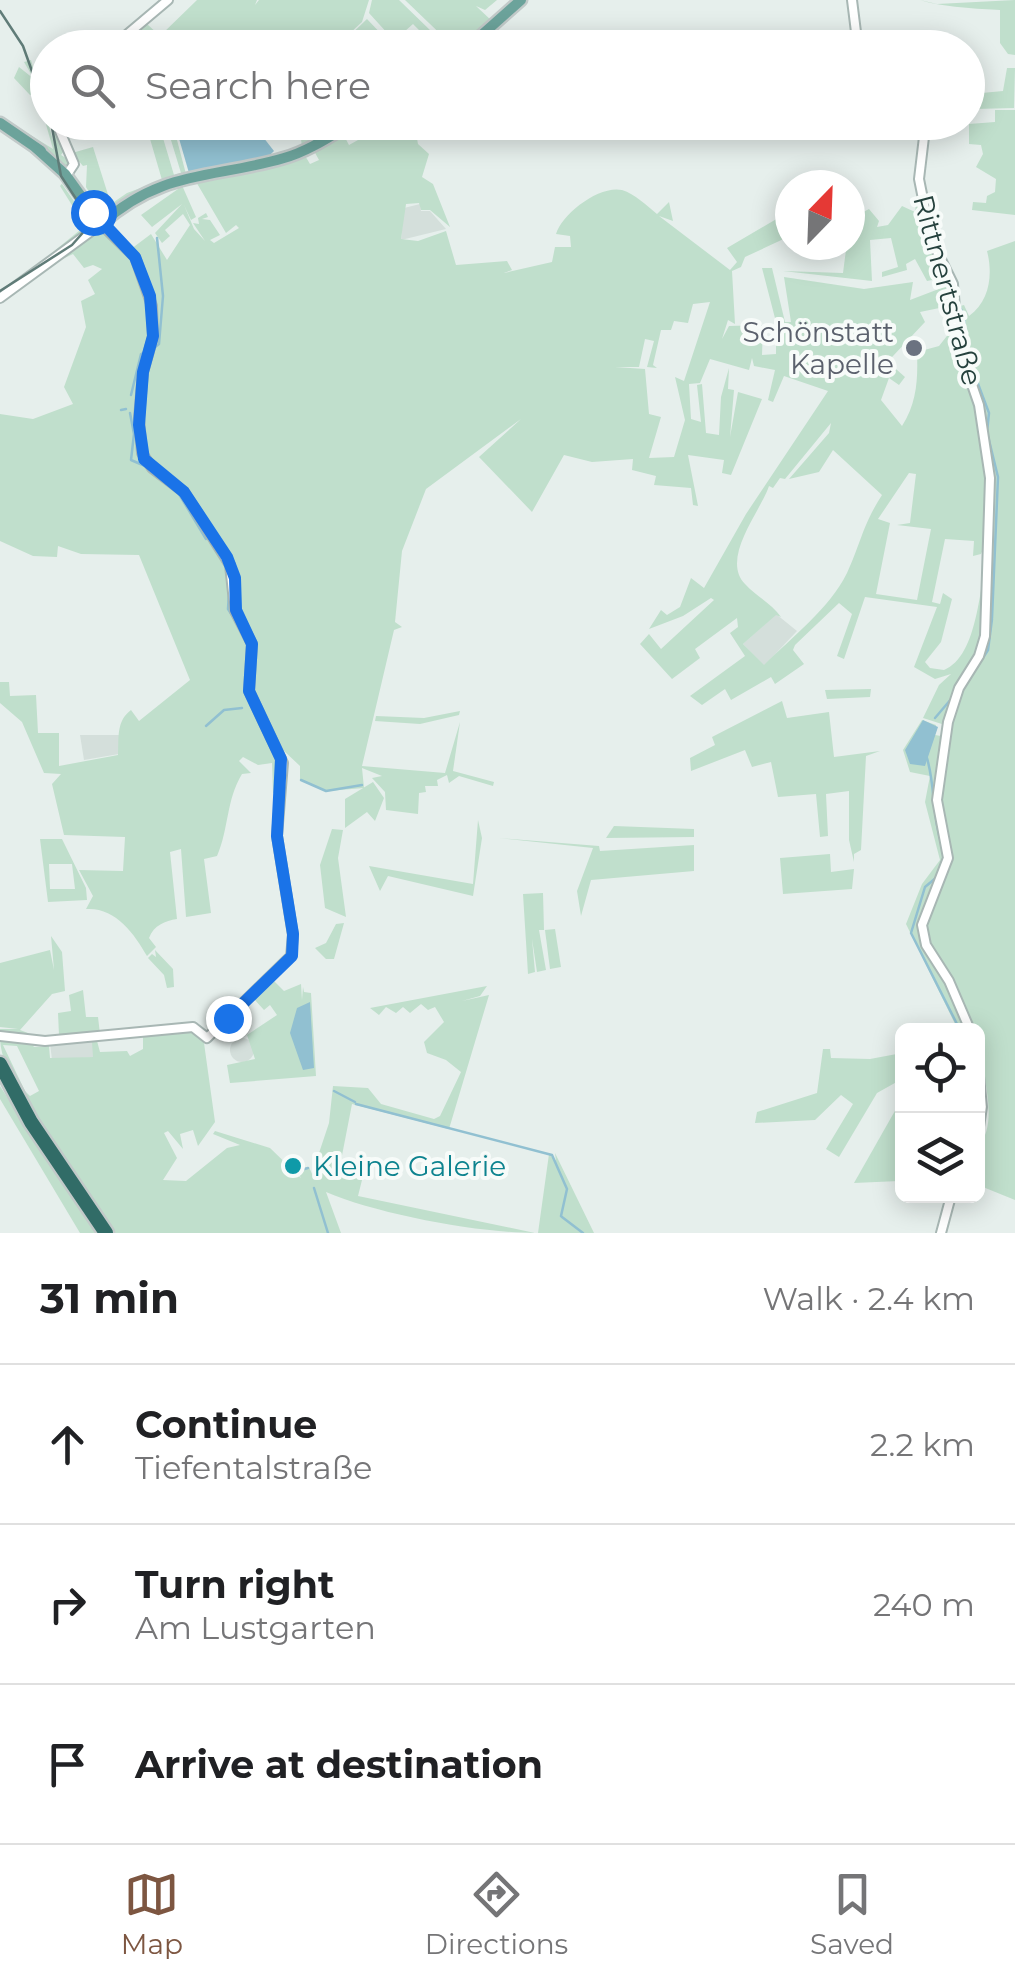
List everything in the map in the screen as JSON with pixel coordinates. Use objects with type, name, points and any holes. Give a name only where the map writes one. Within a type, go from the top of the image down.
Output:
[{"type":"highway","points":[[0,1064],[31,1122],[103,1233]]},
{"type":"highway","points":[[0,1078],[22,1119],[103,1233]]},
{"type":"main road","points":[[488,30],[521,0]]},
{"type":"main road","points":[[0,123],[68,174],[106,222],[188,178],[294,155],[321,140]]},
{"type":"street","points":[[132,30],[168,0]]},
{"type":"street","points":[[852,0],[856,30]]},
{"type":"street","points":[[64,140],[74,164],[68,174]]},
{"type":"street","name":"Rittnertstraße","points":[[924,140],[919,175],[931,239],[953,284],[958,344],[978,402],[990,480],[985,639],[956,694],[947,728],[937,804],[948,860],[922,925],[926,945],[946,974],[967,1023]]},
{"type":"street","points":[[0,298],[106,222],[135,257],[146,283],[153,317],[140,418],[142,453],[152,468],[184,492],[227,557],[236,584],[236,610],[252,644],[249,691],[281,759],[277,840],[293,934],[292,956],[205,1039],[191,1027],[44,1041],[0,1036]]},
{"type":"street","points":[[942,1233],[948,1203]]},
{"type":"shaded area","points":[[420,204],[421,211],[430,211],[446,229],[401,240],[404,208]]},
{"type":"shaded area","points":[[776,614],[797,631],[764,666],[743,644]]},
{"type":"shaded area","points":[[80,735],[119,735],[119,754],[84,760]]},
{"type":"shaded area","points":[[239,1016],[247,1019],[247,1035],[239,1038],[231,1035],[228,1027],[231,1019]]},
{"type":"shaded area","points":[[242,1038],[251,1041],[251,1059],[242,1062],[233,1059],[230,1050],[233,1041]]},
{"type":"shaded area","points":[[93,1039],[95,1057],[52,1060],[50,1043]]},
{"type":"green space","points":[[197,0],[257,0],[255,5],[259,0],[369,0],[362,22],[353,30],[166,30]]},
{"type":"green space","points":[[372,0],[399,0],[430,30],[419,30],[413,24],[406,30],[384,30],[369,13]]},
{"type":"green space","points":[[405,0],[497,0],[485,10],[476,6],[493,22],[483,30],[436,30]]},
{"type":"green space","points":[[1015,0],[1015,55],[1008,54],[1000,43],[1000,10],[937,4]]},
{"type":"green space","points":[[367,19],[377,30],[356,30]]},
{"type":"green space","points":[[19,67],[30,76],[30,95],[14,78]]},
{"type":"green space","points":[[1007,68],[1015,68],[1014,108],[985,109],[985,93],[1003,91]]},
{"type":"green space","points":[[995,110],[1015,110],[1015,215],[972,210],[973,202],[986,203],[987,196],[995,192],[996,179],[976,167],[983,154],[981,145],[969,144],[969,140],[985,140],[985,123],[995,122]]},
{"type":"green space","points":[[0,116],[30,135],[30,140],[39,140],[53,149],[50,140],[57,155],[54,140],[59,140],[64,151],[61,155],[72,162],[68,168],[0,121]]},
{"type":"green space","points":[[150,140],[164,140],[174,175],[181,173],[171,140],[177,140],[186,174],[100,210],[86,187],[87,165],[83,166],[72,153],[93,147],[111,204],[127,193],[162,180]]},
{"type":"green space","points":[[328,140],[346,140],[349,145],[358,140],[417,140],[429,154],[422,177],[433,184],[450,227],[430,210],[421,210],[419,203],[406,204],[401,239],[418,241],[446,231],[456,265],[507,261],[512,270],[504,273],[552,262],[555,247],[571,247],[570,236],[556,234],[566,218],[593,196],[613,190],[631,194],[657,214],[669,202],[673,221],[659,216],[730,270],[737,262],[727,248],[775,220],[775,243],[745,257],[741,267],[732,271],[735,324],[728,320],[722,339],[729,326],[763,325],[762,355],[776,354],[776,322],[762,268],[772,268],[785,322],[791,322],[784,277],[864,289],[913,282],[910,300],[944,287],[937,279],[927,281],[915,259],[906,264],[907,270],[882,277],[882,272],[898,267],[891,238],[870,240],[872,281],[783,271],[843,273],[845,260],[865,260],[865,211],[869,209],[879,221],[877,227],[888,225],[902,206],[915,212],[916,204],[924,200],[930,240],[952,283],[954,305],[920,312],[925,322],[877,373],[888,362],[905,377],[899,385],[889,378],[881,400],[902,426],[916,390],[917,352],[939,346],[958,322],[956,307],[964,305],[969,316],[976,310],[988,286],[987,251],[1015,241],[1015,1200],[985,1188],[989,1107],[985,1023],[955,1023],[906,924],[922,884],[940,860],[925,802],[930,776],[910,772],[903,750],[922,720],[936,725],[935,735],[947,737],[959,691],[980,657],[986,636],[992,490],[984,492],[989,536],[981,554],[973,556],[974,541],[945,539],[932,602],[940,604],[943,593],[952,599],[941,642],[925,662],[930,668],[944,670],[956,662],[971,635],[988,557],[984,640],[956,689],[945,725],[923,718],[939,685],[951,674],[935,679],[914,667],[937,607],[865,597],[844,659],[837,656],[852,614],[839,603],[795,645],[793,650],[804,664],[775,684],[771,677],[731,700],[725,689],[702,705],[690,696],[745,656],[730,633],[738,627],[737,618],[695,649],[700,658],[672,679],[640,644],[649,634],[661,649],[714,600],[711,598],[683,616],[649,629],[661,610],[667,615],[680,607],[691,578],[704,588],[746,514],[828,391],[784,376],[773,402],[768,400],[775,370],[754,366],[752,358],[749,370],[710,359],[700,383],[689,384],[691,419],[701,422],[697,385],[702,384],[706,433],[719,435],[721,397],[729,368],[728,389],[734,390],[730,437],[738,392],[762,399],[731,475],[722,473],[724,460],[688,455],[698,506],[693,505],[691,488],[654,485],[656,476],[632,470],[633,459],[592,462],[564,455],[532,512],[479,457],[521,419],[426,489],[402,551],[395,622],[402,627],[394,630],[362,766],[445,773],[460,722],[453,771],[494,782],[493,786],[459,776],[449,783],[447,775],[437,780],[438,786],[425,786],[426,792],[419,793],[418,814],[386,810],[385,792],[372,778],[382,776],[362,768],[364,788],[327,791],[300,780],[300,766],[283,750],[276,752],[278,792],[273,793],[272,763],[258,765],[243,757],[239,761],[251,773],[242,774],[237,784],[217,856],[204,859],[211,913],[186,917],[181,849],[170,852],[177,919],[154,930],[149,938],[156,947],[147,956],[130,930],[115,917],[86,909],[93,896],[79,870],[123,871],[125,837],[64,835],[52,784],[61,774],[44,773],[22,722],[0,703],[0,682],[9,682],[10,696],[36,695],[38,733],[59,733],[59,766],[118,755],[119,730],[126,714],[131,710],[139,721],[190,680],[139,555],[81,554],[58,546],[57,557],[33,556],[0,541],[0,414],[33,419],[73,404],[64,387],[86,327],[81,301],[95,294],[88,280],[102,269],[93,265],[84,268],[73,254],[48,266],[100,230],[127,252],[151,234],[167,260],[190,225],[183,214],[165,230],[170,236],[162,243],[155,233],[182,204],[152,227],[141,215],[178,189],[177,183],[264,164],[181,183],[196,217],[191,220],[184,205],[194,229],[205,241],[193,223],[199,224],[198,218],[206,213],[208,217],[202,219],[210,220],[220,235],[210,240],[214,243],[239,228],[236,225],[226,233],[195,180],[265,168],[304,154],[310,164],[319,160],[313,149]],"holes":[[[710,302],[684,381],[675,377],[685,420],[674,457],[649,458],[661,417],[649,414],[645,369],[615,367],[639,367],[645,339],[654,341],[647,367],[657,368],[653,365],[661,330],[671,330],[674,321],[688,323],[693,304]],[[831,423],[829,433],[789,479],[819,472],[833,450],[882,495],[839,586],[820,611],[764,665],[743,644],[776,615],[781,617],[745,584],[739,573],[739,548],[769,486],[773,488],[780,478],[785,479]],[[909,473],[916,474],[910,523],[897,525],[931,529],[917,600],[876,594],[890,523],[878,519]]]},
{"type":"green space","points":[[66,179],[62,184],[81,211],[86,207],[93,217],[92,229],[71,248],[0,295],[33,267],[79,240],[53,252],[85,226],[60,186]]},
{"type":"green space","points":[[871,689],[870,697],[827,699],[825,690]]},
{"type":"green space","points":[[782,701],[787,718],[829,712],[834,757],[880,751],[866,756],[861,850],[854,854],[854,862],[849,840],[849,791],[826,794],[828,836],[820,837],[816,794],[778,797],[771,762],[752,767],[745,750],[691,771],[690,758],[715,745],[712,737]]},
{"type":"green space","points":[[460,711],[459,715],[420,724],[375,721],[376,716],[424,718]]},
{"type":"green space","points":[[373,782],[384,798],[375,821],[367,812],[345,828],[345,799]]},
{"type":"green space","points":[[478,820],[482,838],[473,896],[388,876],[380,891],[369,866],[473,884]]},
{"type":"green space","points":[[614,826],[694,829],[694,837],[606,838]]},
{"type":"green space","points":[[332,829],[343,830],[338,858],[346,917],[325,908],[320,865]]},
{"type":"green space","points":[[499,838],[599,846],[600,851],[694,845],[694,871],[591,880],[581,916],[577,891],[593,848]]},
{"type":"green space","points":[[40,839],[62,839],[86,888],[87,900],[48,902]],"holes":[[[49,864],[72,864],[75,889],[50,889]]]},
{"type":"green space","points":[[830,854],[831,872],[854,869],[852,889],[783,894],[780,858]]},
{"type":"green space","points":[[543,893],[544,930],[539,930],[546,970],[537,972],[532,939],[535,972],[528,974],[523,894]]},
{"type":"green space","points":[[344,923],[334,959],[326,959],[315,948],[326,943],[336,924]]},
{"type":"green space","points":[[555,929],[561,967],[550,969],[545,930]]},
{"type":"green space","points":[[51,936],[62,952],[65,991],[52,994],[20,1030],[41,1038],[0,1034],[0,1029],[18,1029],[0,1027],[0,963],[50,950],[54,970]]},
{"type":"green space","points":[[155,950],[173,969],[174,987],[167,988],[164,975],[148,958],[152,954],[156,957]]},
{"type":"green space","points":[[273,980],[284,991],[301,984],[302,1000],[303,987],[304,992],[311,993],[316,1076],[230,1083],[227,1065],[255,1059],[247,1035],[277,1015],[270,1005],[264,1010],[254,999]]},
{"type":"green space","points":[[487,986],[480,996],[462,1001],[489,995],[449,1129],[352,1104],[338,1176],[346,1171],[363,1176],[358,1196],[535,1233],[429,1221],[326,1192],[341,1233],[110,1233],[27,1109],[4,1058],[0,1037],[38,1043],[33,1047],[49,1046],[50,1058],[93,1057],[92,1042],[97,1041],[100,1052],[127,1051],[130,1056],[143,1049],[143,1036],[192,1029],[204,1043],[215,1122],[198,1146],[193,1130],[180,1134],[183,1149],[168,1131],[164,1133],[177,1158],[163,1180],[186,1181],[227,1148],[240,1145],[213,1134],[215,1131],[270,1148],[301,1178],[297,1171],[309,1167],[312,1174],[329,1123],[333,1086],[368,1088],[381,1104],[434,1119],[440,1116],[461,1072],[446,1060],[427,1053],[424,1042],[444,1022],[435,1007],[428,1010],[421,1004],[410,1013],[403,1007],[396,1013],[386,1007],[379,1015],[370,1008]],"holes":[[[3,1045],[17,1046],[39,1091],[30,1096]]]},
{"type":"green space","points":[[83,990],[86,1017],[98,1017],[100,1034],[59,1035],[58,1013],[71,1011],[69,995]]},
{"type":"green space","points":[[823,1049],[830,1049],[831,1058],[870,1059],[895,1054],[895,1083],[877,1093],[839,1157],[826,1149],[853,1104],[841,1095],[815,1120],[755,1123],[757,1112],[817,1093]]},
{"type":"green space","points":[[0,1086],[95,1233],[80,1233],[0,1099]]},
{"type":"green space","points":[[895,1111],[895,1181],[854,1183]]},
{"type":"green space","points":[[555,1153],[594,1233],[538,1233],[549,1154],[556,1161]]},
{"type":"water","points":[[179,140],[265,140],[274,151],[266,159],[189,173]]},
{"type":"water","points":[[923,720],[938,727],[925,766],[910,764],[905,750]]},
{"type":"water","points":[[310,1002],[314,1068],[303,1070],[290,1033],[297,1008]]},
{"type":"waterway","points":[[154,348],[159,344],[163,296],[157,238]]},
{"type":"waterway","points":[[959,305],[964,316],[966,352],[989,413],[987,432],[998,477],[992,618]]},
{"type":"waterway","points":[[131,395],[141,354],[147,351]]},
{"type":"waterway","points":[[121,410],[126,409]]},
{"type":"waterway","points":[[130,413],[134,434],[131,460],[145,466]]},
{"type":"waterway","points":[[179,494],[206,539]]},
{"type":"waterway","points":[[229,592],[228,609],[237,623]]},
{"type":"waterway","points":[[960,693],[988,650],[992,619]]},
{"type":"waterway","points":[[935,718],[952,698]]},
{"type":"waterway","points":[[206,726],[224,710],[242,708]]},
{"type":"waterway","points":[[927,758],[942,846]]},
{"type":"waterway","points":[[301,780],[326,791],[362,785]]},
{"type":"waterway","points":[[937,877],[925,887],[911,933],[956,1023]]},
{"type":"waterway","points":[[334,1091],[355,1102]]},
{"type":"waterway","points":[[356,1104],[552,1155],[567,1189],[561,1216]]},
{"type":"waterway","points":[[297,1171],[308,1168]]},
{"type":"waterway","points":[[314,1188],[328,1233]]},
{"type":"waterway","points":[[562,1217],[583,1233]]},
{"type":"tram line","points":[[0,11],[23,46],[30,66]]},
{"type":"tram line","points":[[0,291],[72,245],[87,228],[86,214],[61,176],[54,140]]},
{"type":"place","name":"Schönstatt Kapelle","points":[[914,348]]},
{"type":"place","name":"Kleine Galerie","points":[[293,1166]]},
{"type":"route","points":[[93,212],[107,232],[135,257],[150,296],[153,336],[142,378],[142,453],[152,468],[184,492],[227,557],[236,584],[236,610],[252,644],[249,691],[281,759],[277,836],[293,934],[292,956],[228,1018]]}]
